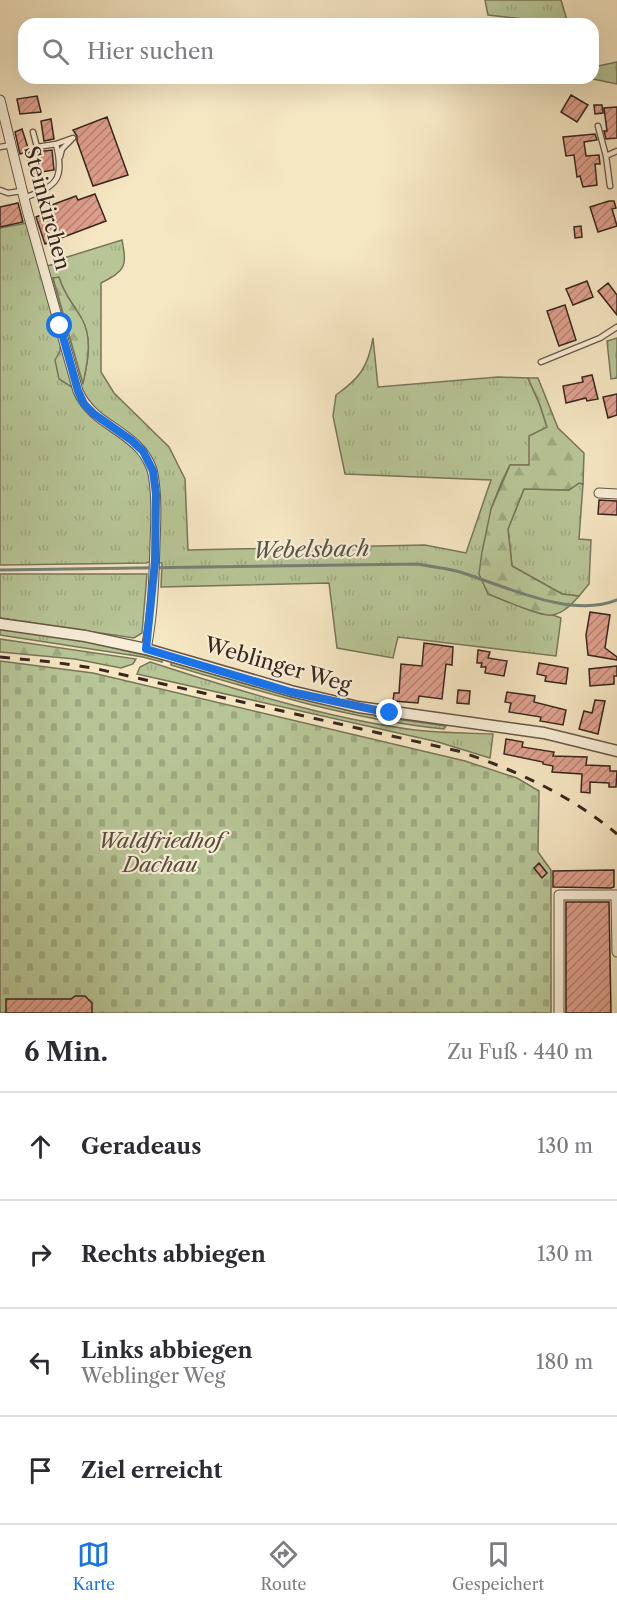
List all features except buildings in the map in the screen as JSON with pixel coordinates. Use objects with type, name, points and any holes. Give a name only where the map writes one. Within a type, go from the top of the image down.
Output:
[{"type":"street","name":"Steinkirchen","points":[[0,100],[23,194],[78,391],[84,404],[94,414],[143,451],[153,471],[156,494],[155,562],[146,649]]},
{"type":"street","points":[[599,493],[617,494]]},
{"type":"street","name":"Weblinger Weg","points":[[0,624],[85,636],[146,649],[291,692],[358,707],[544,734],[617,751]]},
{"type":"street","points":[[559,1013],[559,895],[616,895],[617,952]]},
{"type":"lane","points":[[598,126],[606,156],[610,186]]},
{"type":"lane","points":[[0,190],[23,194],[47,189],[55,182],[62,149],[73,138],[37,147],[33,132]]},
{"type":"lane","points":[[56,144],[60,160]]},
{"type":"lane","points":[[0,147],[11,145]]},
{"type":"lane","points":[[606,156],[617,151]]},
{"type":"lane","points":[[541,362],[600,338],[617,327]]},
{"type":"green space","points":[[485,0],[561,0],[566,18],[514,18],[488,15]]},
{"type":"green space","points":[[617,62],[617,84],[599,80],[599,66]]},
{"type":"green space","points":[[32,222],[46,266],[122,240],[123,267],[116,275],[101,283],[101,372],[114,393],[169,447],[185,479],[188,550],[425,545],[466,553],[491,480],[345,474],[333,416],[336,395],[362,371],[373,338],[378,387],[498,377],[528,378],[547,427],[529,465],[510,465],[491,509],[488,594],[542,614],[561,618],[556,656],[398,637],[393,658],[337,648],[329,583],[161,587],[162,563],[152,561],[146,563],[0,565],[0,228]],"holes":[[[53,278],[59,278],[87,334],[88,358],[83,382]]]},
{"type":"green space","points":[[59,277],[66,294],[82,319],[87,335],[88,351],[83,384],[53,278]]},
{"type":"green space","points":[[61,337],[75,389],[59,379],[55,360],[60,351]]},
{"type":"green space","points":[[617,338],[617,378],[611,379],[607,341]]},
{"type":"green space","points":[[528,378],[538,378],[558,428],[584,453],[583,484],[579,483],[569,490],[524,489],[508,529],[512,566],[562,594],[579,596],[564,610],[552,615],[530,611],[488,594],[479,574],[491,509],[510,465],[529,465],[529,436],[547,427]]},
{"type":"green space","points":[[579,483],[583,484],[579,539],[591,540],[589,584],[579,596],[562,594],[512,566],[508,529],[524,489],[569,490]]},
{"type":"green space","points":[[0,574],[147,574],[142,633],[134,638],[0,618]]},
{"type":"green space","points":[[0,628],[68,638],[162,659],[162,662],[143,657],[0,635]]},
{"type":"green space","points":[[0,639],[136,659],[133,664],[121,668],[75,659],[0,652]]},
{"type":"green space","name":"Waldfriedhof Dachau","points":[[0,661],[93,673],[465,761],[517,778],[539,791],[538,852],[551,870],[551,1013],[0,1013]]},
{"type":"green space","points":[[150,662],[248,693],[315,711],[381,725],[415,730],[493,734],[490,758],[438,742],[137,674],[140,667]]},
{"type":"green space","points":[[171,662],[375,714],[375,716],[446,726],[444,729],[374,719],[238,685],[171,665]]},
{"type":"waterway","name":"Webelsbach","points":[[0,570],[418,564],[460,572],[517,592],[559,603],[579,606],[599,605],[617,600]]},
{"type":"railway","points":[[0,657],[93,668],[458,751],[501,766],[542,785],[580,807],[617,834]]},
{"type":"route","points":[[60,326],[78,391],[84,404],[143,451],[153,471],[156,494],[155,562],[146,649],[291,692],[390,713]]}]
